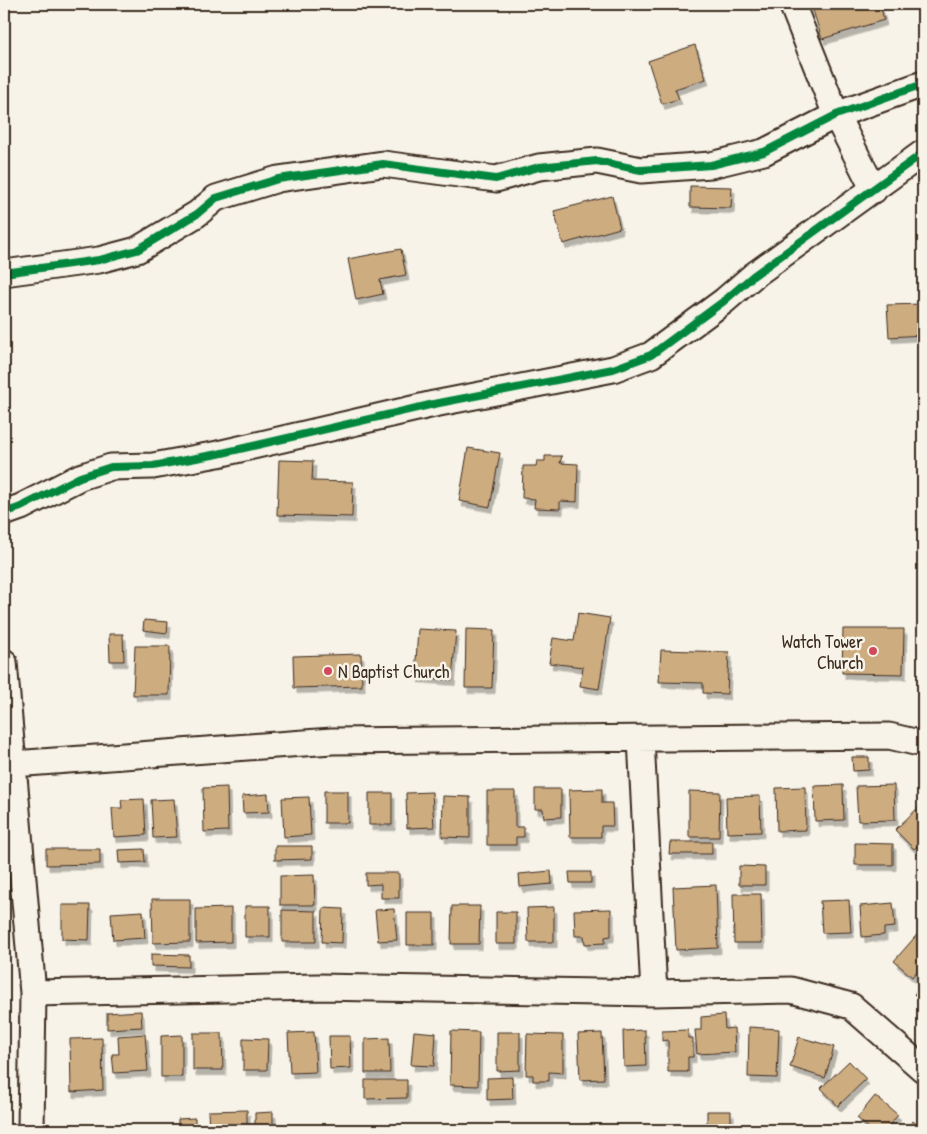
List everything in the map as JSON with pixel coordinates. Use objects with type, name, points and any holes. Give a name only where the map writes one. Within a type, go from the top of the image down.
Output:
[{"type":"street","points":[[792,4],[836,115],[874,190]]},
{"type":"street","points":[[4,273],[99,260],[137,250],[197,214],[216,198],[278,180],[383,164],[496,179],[539,167],[597,161],[641,170],[711,165],[764,152],[836,115],[923,84]]},
{"type":"street","points":[[4,513],[21,507],[80,477],[111,467],[153,466],[218,454],[434,404],[613,369],[651,355],[724,302],[753,276],[874,190],[923,152]]},
{"type":"street","points":[[4,662],[33,993],[31,1130]]},
{"type":"street","points":[[13,764],[332,741],[889,736],[923,744]]},
{"type":"street","points":[[641,739],[654,993]]},
{"type":"street","points":[[33,993],[318,987],[654,993],[791,990],[851,1006],[923,1069]]},
{"type":"building","points":[[811,4],[880,4],[884,20],[822,39]]},
{"type":"building","points":[[695,45],[706,79],[675,89],[679,99],[662,104],[648,61]]},
{"type":"building","points":[[690,186],[732,187],[731,208],[690,207]]},
{"type":"building","points":[[612,196],[620,228],[563,244],[554,211]]},
{"type":"building","points":[[401,249],[406,275],[380,280],[383,294],[356,300],[348,259]]},
{"type":"building","points":[[923,304],[923,335],[889,337],[887,305]]},
{"type":"building","points":[[468,448],[500,453],[490,507],[459,501]]},
{"type":"building","points":[[545,456],[562,456],[560,463],[578,464],[577,502],[560,501],[560,509],[534,508],[535,499],[522,498],[523,466],[536,466],[537,461],[545,461]]},
{"type":"building","points":[[279,460],[313,461],[312,481],[353,482],[352,517],[277,515]]},
{"type":"building","points":[[578,613],[610,618],[599,689],[580,686],[583,667],[549,663],[553,638],[574,641]]},
{"type":"building","points":[[144,620],[168,622],[167,633],[143,630]]},
{"type":"building","points":[[418,629],[456,631],[452,680],[415,677]]},
{"type":"building","points":[[466,629],[494,630],[492,688],[465,688]]},
{"type":"building","name":"Watch Tower Church","points":[[843,629],[904,629],[903,674],[842,673]]},
{"type":"building","points":[[109,634],[123,634],[124,661],[110,661]]},
{"type":"building","points":[[135,646],[170,646],[169,695],[133,695]]},
{"type":"building","points":[[661,650],[729,652],[727,694],[703,693],[703,683],[659,682]]},
{"type":"building","name":"N Baptist Church","points":[[361,654],[362,686],[294,688],[293,656]]},
{"type":"building","points":[[852,757],[869,757],[869,770],[853,771]]},
{"type":"building","points":[[843,785],[844,820],[815,821],[814,786]]},
{"type":"building","points":[[894,785],[895,820],[858,821],[856,786]]},
{"type":"building","points":[[227,787],[228,831],[204,832],[203,788]]},
{"type":"building","points":[[805,787],[806,830],[777,831],[776,788]]},
{"type":"building","points":[[535,789],[561,789],[561,817],[544,818],[543,809],[535,809]]},
{"type":"building","points":[[602,789],[602,803],[612,803],[613,826],[601,826],[601,837],[570,837],[569,790]]},
{"type":"building","points":[[324,791],[348,791],[348,823],[324,823]]},
{"type":"building","points":[[487,791],[515,791],[515,827],[524,827],[524,837],[516,837],[516,845],[487,845]]},
{"type":"building","points":[[689,791],[720,792],[719,837],[689,837]]},
{"type":"building","points":[[432,792],[434,827],[407,828],[406,793]]},
{"type":"building","points":[[369,793],[392,793],[392,825],[369,825]]},
{"type":"building","points":[[268,794],[269,812],[243,813],[242,796]]},
{"type":"building","points":[[443,796],[470,797],[470,838],[442,837]]},
{"type":"building","points":[[760,796],[761,832],[727,833],[726,797]]},
{"type":"building","points":[[309,797],[311,835],[284,837],[282,798]]},
{"type":"building","points":[[144,799],[146,835],[114,837],[112,808],[122,808],[121,800]]},
{"type":"building","points":[[174,799],[177,837],[153,838],[151,800]]},
{"type":"building","points":[[923,803],[923,840],[914,849],[895,830]]},
{"type":"building","points":[[670,842],[712,842],[712,854],[669,854]]},
{"type":"building","points":[[855,843],[893,844],[893,865],[855,865]]},
{"type":"building","points":[[275,846],[312,846],[312,859],[275,860]]},
{"type":"building","points":[[46,849],[100,849],[100,864],[46,865]]},
{"type":"building","points":[[144,849],[145,862],[119,863],[118,850]]},
{"type":"building","points":[[739,866],[765,867],[765,885],[739,885]]},
{"type":"building","points":[[551,871],[552,884],[520,887],[519,874]]},
{"type":"building","points":[[569,872],[591,872],[591,883],[570,883]]},
{"type":"building","points":[[366,873],[399,873],[399,898],[381,898],[381,884],[366,885]]},
{"type":"building","points":[[314,875],[315,905],[280,905],[280,876]]},
{"type":"building","points":[[716,885],[718,948],[676,950],[673,887]]},
{"type":"building","points":[[733,894],[761,894],[762,943],[734,943]]},
{"type":"building","points":[[152,899],[190,899],[190,942],[153,943]]},
{"type":"building","points":[[849,900],[851,932],[822,933],[820,901]]},
{"type":"building","points":[[893,903],[895,927],[884,928],[884,935],[862,937],[860,906]]},
{"type":"building","points":[[62,905],[90,905],[89,940],[62,939]]},
{"type":"building","points":[[245,906],[270,906],[270,937],[245,937]]},
{"type":"building","points":[[452,906],[480,906],[479,944],[451,944]]},
{"type":"building","points":[[554,907],[554,942],[528,942],[527,908]]},
{"type":"building","points":[[231,908],[231,942],[196,943],[196,909]]},
{"type":"building","points":[[323,908],[343,909],[342,943],[322,942]]},
{"type":"building","points":[[394,909],[397,940],[378,941],[375,910]]},
{"type":"building","points":[[611,909],[611,936],[605,937],[605,943],[585,944],[584,936],[575,936],[574,910]]},
{"type":"building","points":[[282,910],[316,911],[316,942],[282,942]]},
{"type":"building","points":[[143,911],[145,938],[113,940],[111,913]]},
{"type":"building","points":[[496,912],[516,912],[516,944],[496,944]]},
{"type":"building","points":[[407,913],[434,913],[434,945],[407,945]]},
{"type":"building","points":[[922,929],[923,964],[912,977],[894,961]]},
{"type":"building","points":[[151,954],[189,955],[189,967],[151,966]]},
{"type":"building","points":[[923,985],[923,1003],[914,994]]},
{"type":"building","points":[[141,1011],[142,1027],[107,1029],[107,1013]]},
{"type":"building","points":[[724,1015],[725,1029],[734,1028],[735,1052],[697,1054],[695,1030],[701,1030],[701,1017]]},
{"type":"building","points":[[749,1027],[779,1029],[777,1078],[748,1077]]},
{"type":"building","points":[[645,1030],[646,1066],[624,1067],[623,1031]]},
{"type":"building","points":[[688,1030],[688,1038],[693,1038],[693,1057],[688,1057],[688,1072],[668,1072],[668,1040],[662,1041],[662,1031]]},
{"type":"building","points":[[414,1031],[436,1033],[434,1066],[411,1065]]},
{"type":"building","points":[[451,1031],[479,1032],[478,1086],[450,1085]]},
{"type":"building","points":[[314,1032],[316,1072],[290,1073],[288,1033]]},
{"type":"building","points":[[497,1032],[520,1032],[520,1070],[497,1071]]},
{"type":"building","points":[[193,1033],[222,1033],[223,1070],[193,1070]]},
{"type":"building","points":[[602,1033],[604,1079],[580,1080],[578,1034]]},
{"type":"building","points":[[145,1034],[148,1071],[114,1073],[112,1054],[119,1054],[118,1036]]},
{"type":"building","points":[[527,1034],[563,1035],[563,1073],[549,1072],[549,1081],[533,1081],[533,1075],[526,1075]]},
{"type":"building","points":[[182,1035],[182,1077],[161,1077],[161,1036]]},
{"type":"building","points":[[329,1036],[350,1036],[351,1068],[330,1069]]},
{"type":"building","points":[[799,1037],[834,1047],[825,1078],[790,1067]]},
{"type":"building","points":[[102,1038],[103,1090],[71,1092],[70,1039]]},
{"type":"building","points":[[243,1038],[268,1039],[267,1070],[243,1070]]},
{"type":"building","points":[[389,1038],[390,1073],[365,1073],[365,1039]]},
{"type":"building","points":[[849,1061],[866,1079],[838,1106],[821,1088]]},
{"type":"building","points":[[512,1077],[513,1099],[487,1100],[487,1078]]},
{"type":"building","points":[[365,1080],[407,1080],[407,1098],[365,1099]]},
{"type":"building","points":[[875,1096],[898,1115],[885,1130],[871,1130],[857,1118]]},
{"type":"building","points":[[247,1110],[247,1130],[209,1130],[208,1111]]},
{"type":"building","points":[[707,1111],[731,1111],[731,1130],[707,1130]]},
{"type":"building","points":[[273,1112],[273,1129],[255,1129],[255,1113]]},
{"type":"building","points":[[195,1118],[195,1130],[178,1130],[178,1119]]},
{"type":"building","points":[[913,1121],[923,1130],[904,1130]]},
{"type":"cycle path","points":[[4,273],[99,260],[137,250],[197,214],[216,198],[278,179],[383,164],[496,179],[539,167],[597,161],[641,170],[711,165],[764,152],[836,115],[923,84]]},
{"type":"cycle path","points":[[4,513],[21,507],[80,477],[111,467],[153,466],[218,454],[434,404],[613,369],[651,355],[724,301],[753,276],[923,153]]},
{"type":"place","name":"Watch Tower Church","points":[[873,651]]},
{"type":"place","name":"N Baptist Church","points":[[328,671]]}]
